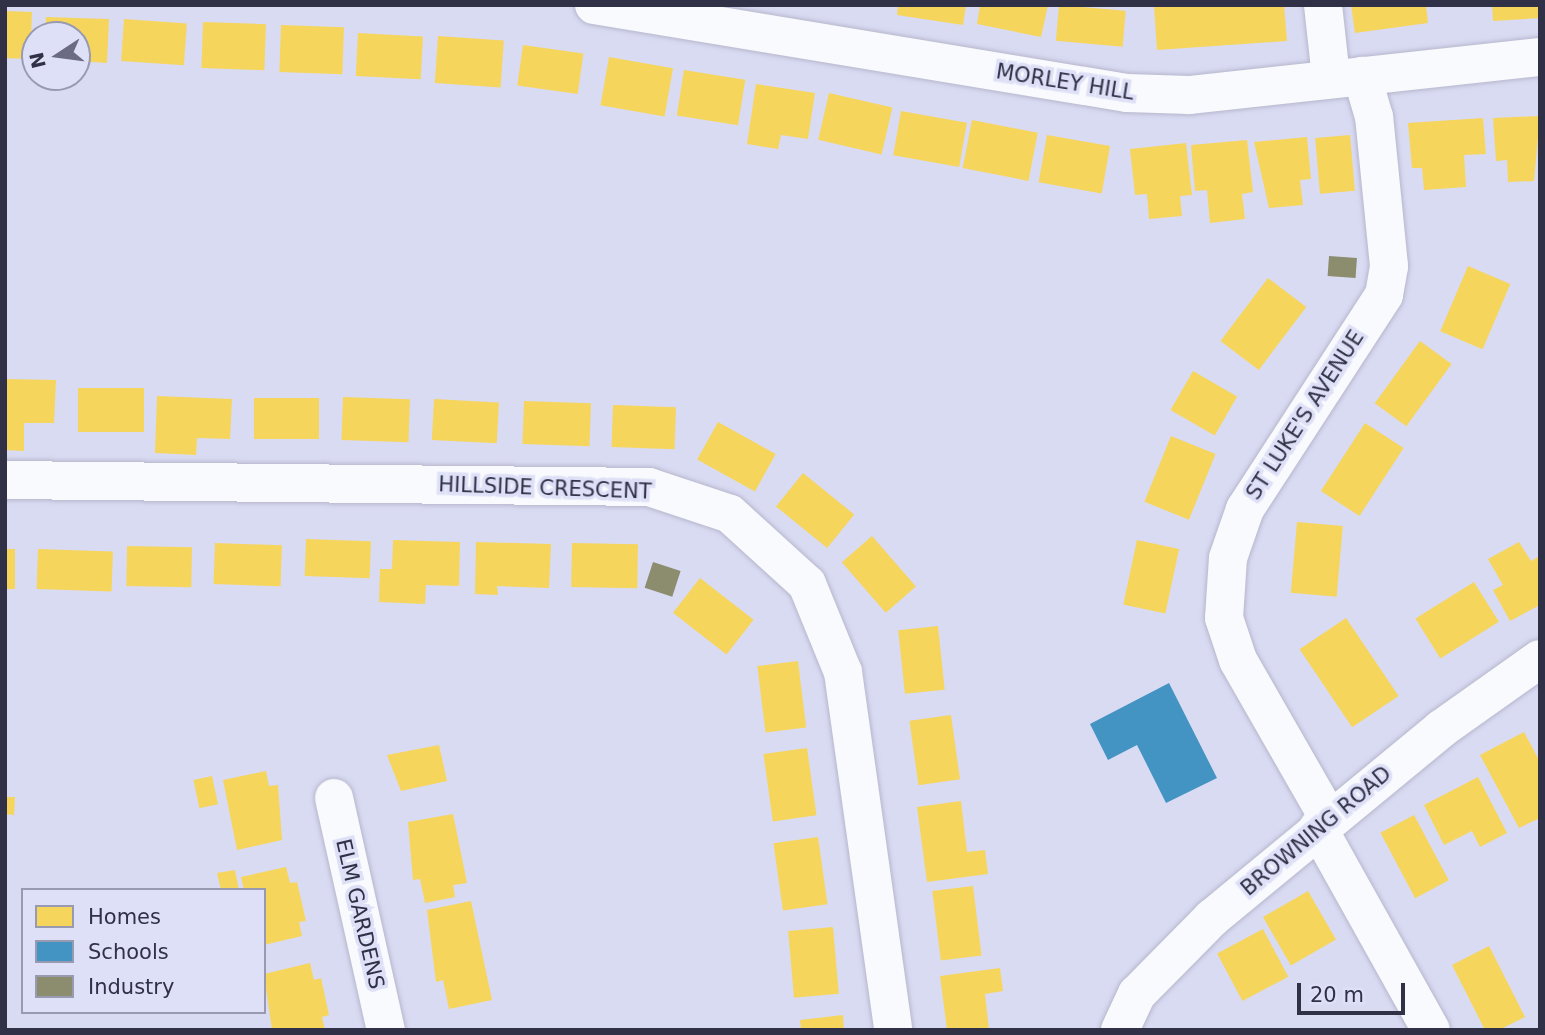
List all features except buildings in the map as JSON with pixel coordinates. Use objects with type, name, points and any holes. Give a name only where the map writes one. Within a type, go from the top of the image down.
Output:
[{"type":"street","name":"MORLEY HILL","points":[[594,5],[1127,93],[1189,94],[1540,57]]},
{"type":"street","name":"ST LUKE'S AVENUE","points":[[1323,5],[1347,77],[1376,130],[1389,266],[1384,295],[1245,509],[1228,558],[1224,618],[1238,660],[1431,1030]]},
{"type":"street","name":"HILLSIDE CRESCENT","points":[[5,480],[649,487],[730,514],[807,583],[844,672],[893,1030]]},
{"type":"street","name":"BROWNING ROAD","points":[[1120,1030],[1137,994],[1172,953],[1323,823],[1540,659]]},
{"type":"street","name":"ELM GARDENS","points":[[334,799],[386,1030]]}]
